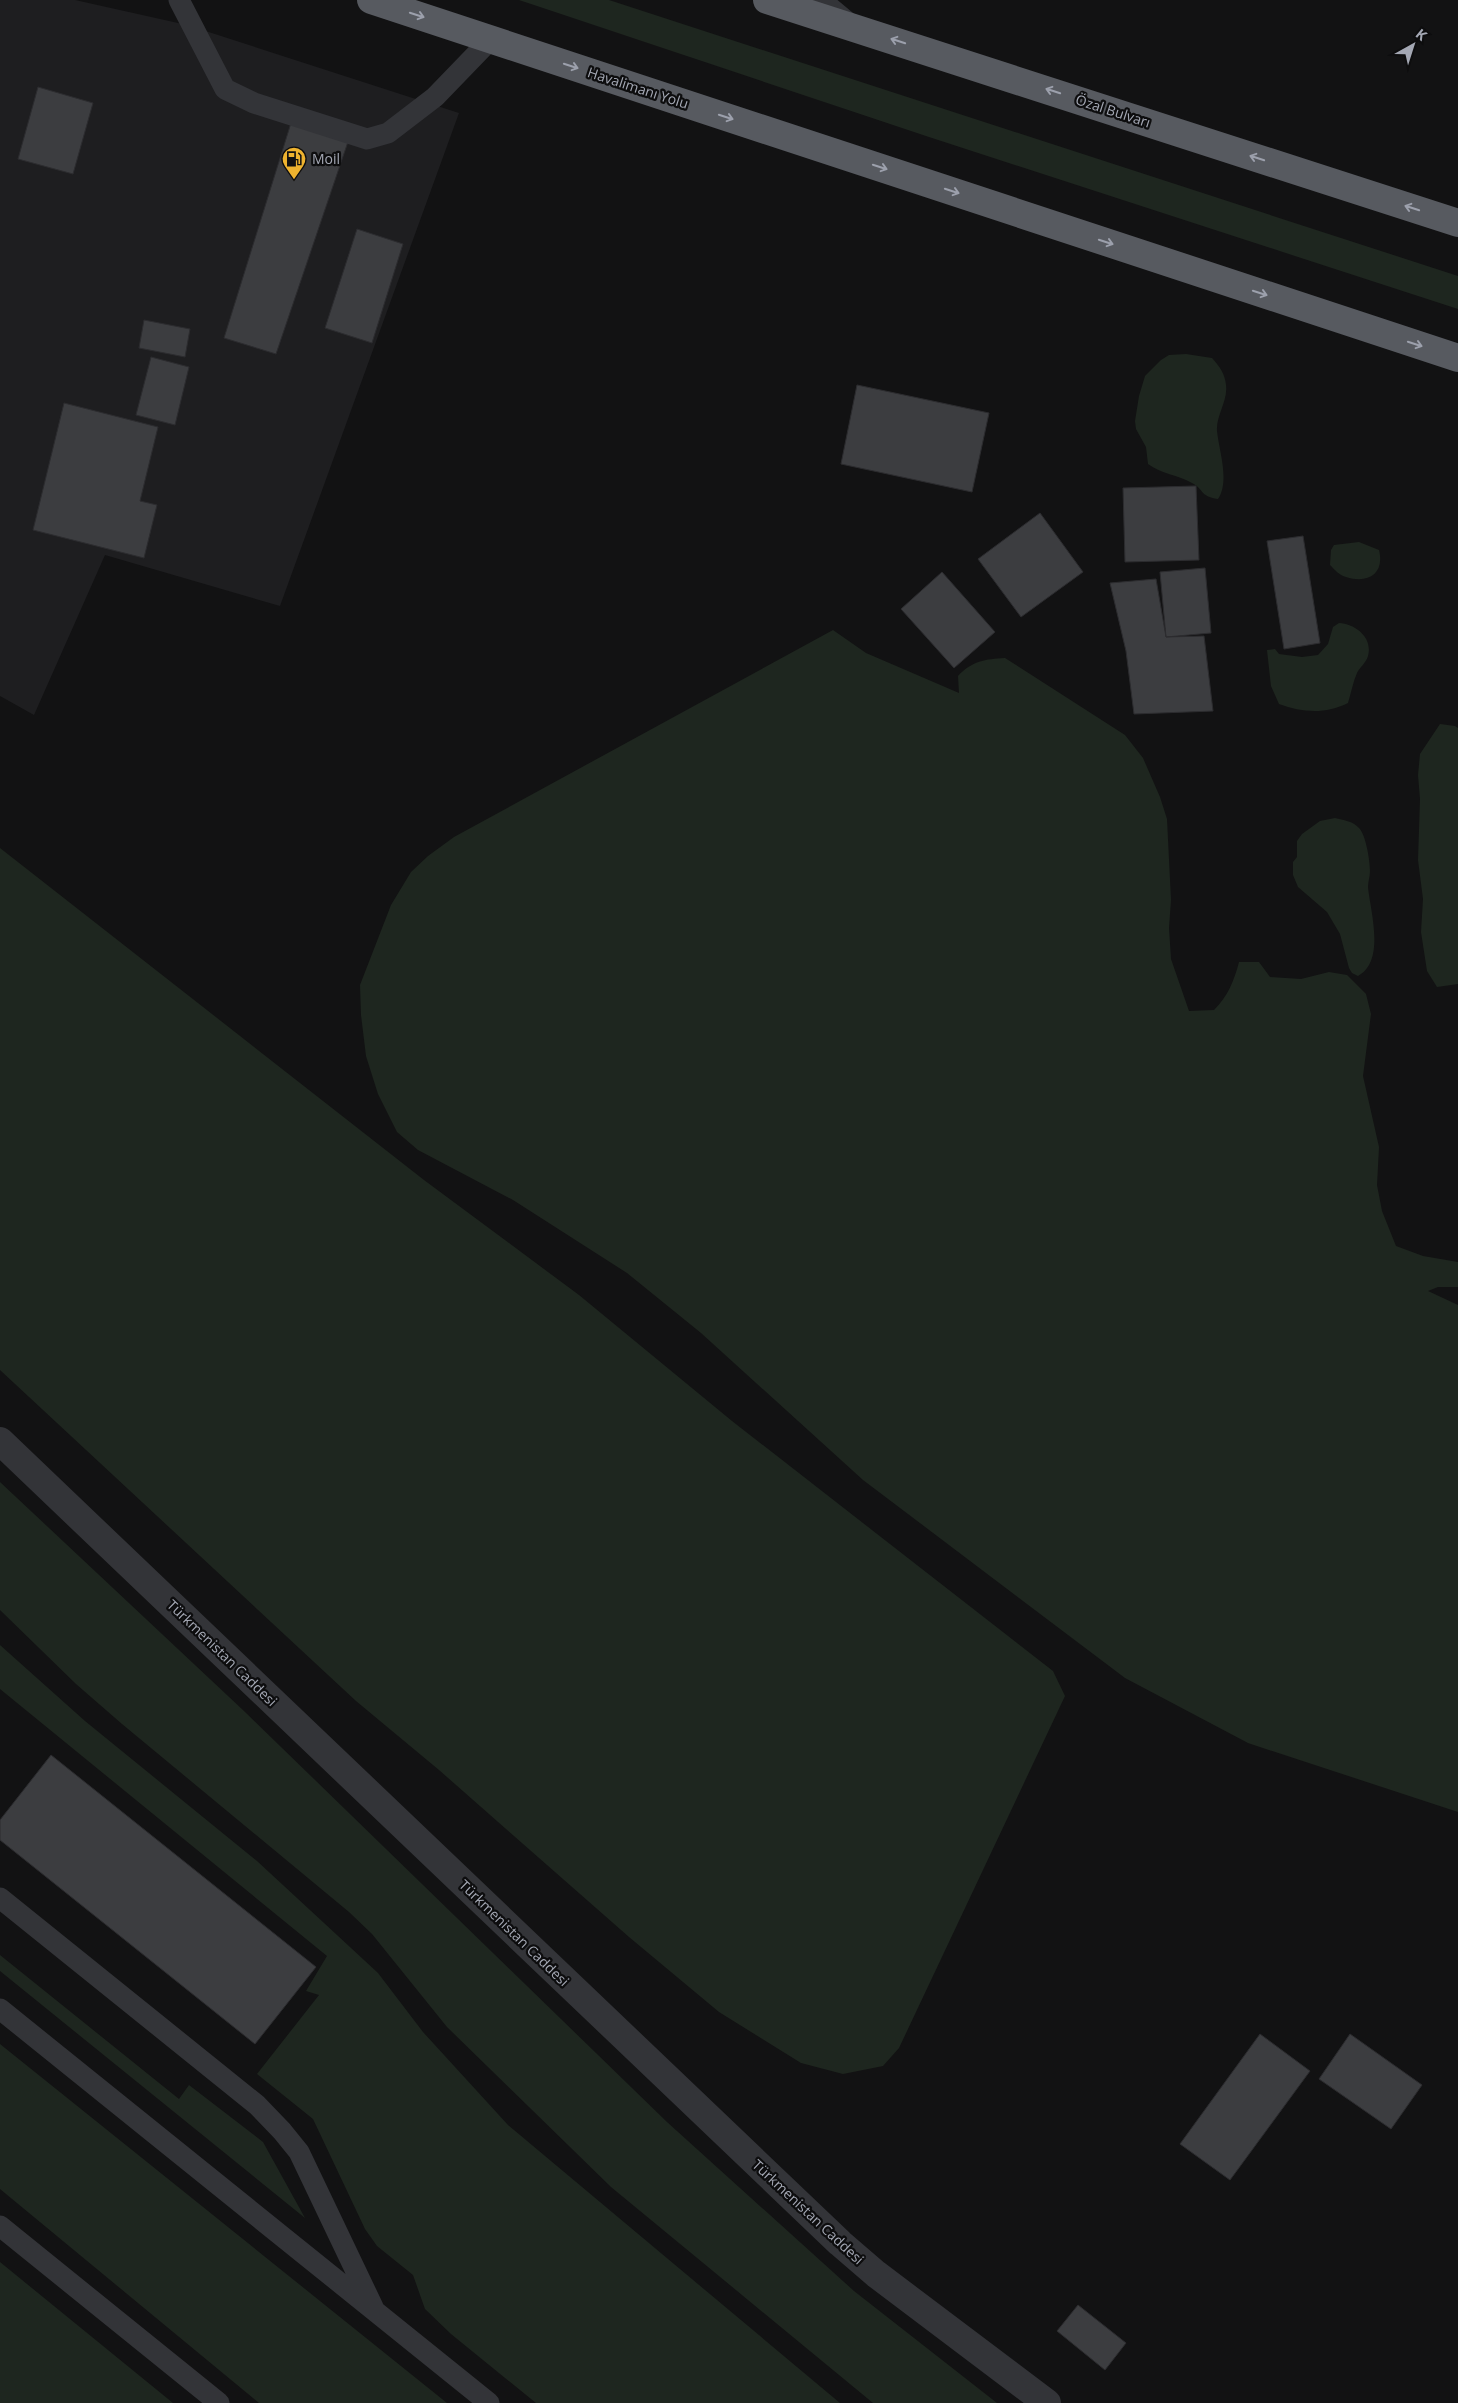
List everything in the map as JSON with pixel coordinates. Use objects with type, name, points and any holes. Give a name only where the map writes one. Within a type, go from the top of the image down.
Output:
[{"type":"highway","name":"Havalimanı Yolu","points":[[371,0],[1458,358]]},
{"type":"highway","name":"Özal Bulvarı","points":[[767,0],[1458,223]]},
{"type":"street","name":"Türkmenistan Caddesi","points":[[0,1441],[840,2243],[876,2274],[1047,2403]]},
{"type":"lane","points":[[179,0],[225,89],[254,103],[367,139],[388,133],[434,97],[491,40]]},
{"type":"lane","points":[[821,0],[852,26]]},
{"type":"lane","points":[[0,1898],[257,2105],[282,2131],[299,2152],[376,2312]]},
{"type":"lane","points":[[0,2009],[489,2403]]},
{"type":"lane","points":[[0,2226],[218,2403]]},
{"type":"shaded area","points":[[0,0],[75,0],[187,25],[459,113],[280,606],[105,555],[34,715],[0,696]]},
{"type":"shaded area","points":[[519,0],[609,0],[1458,276],[1458,309],[929,137]]},
{"type":"shaded area","points":[[1186,354],[1212,358],[1225,377],[1225,397],[1217,425],[1223,466],[1223,484],[1218,499],[1208,496],[1187,480],[1158,470],[1148,464],[1146,447],[1136,429],[1135,421],[1139,396],[1145,376],[1161,360],[1169,355]]},
{"type":"shaded area","points":[[1359,542],[1379,550],[1380,558],[1377,571],[1373,575],[1368,578],[1354,579],[1337,572],[1330,565],[1331,550],[1334,545]]},
{"type":"shaded area","points":[[1339,623],[1351,626],[1362,633],[1366,638],[1369,649],[1368,656],[1356,676],[1348,703],[1323,711],[1306,711],[1279,704],[1271,686],[1267,650],[1275,649],[1279,654],[1302,657],[1318,655],[1328,644],[1333,627]]},
{"type":"shaded area","points":[[833,630],[866,653],[959,693],[958,676],[968,667],[991,659],[1005,658],[1125,735],[1143,758],[1160,797],[1167,819],[1171,900],[1169,928],[1171,959],[1189,1011],[1214,1010],[1230,988],[1239,962],[1259,962],[1270,977],[1301,979],[1329,972],[1347,975],[1366,994],[1371,1014],[1363,1076],[1379,1147],[1377,1185],[1382,1211],[1396,1246],[1423,1256],[1458,1262],[1458,1287],[1438,1287],[1428,1291],[1458,1305],[1458,1812],[1248,1743],[1125,1678],[863,1480],[701,1333],[627,1273],[513,1200],[418,1150],[397,1132],[378,1094],[366,1056],[361,1015],[360,985],[391,905],[411,872],[428,856],[454,837]]},
{"type":"shaded area","points":[[1440,724],[1458,728],[1458,984],[1437,987],[1427,971],[1421,932],[1423,899],[1418,860],[1420,799],[1418,775],[1420,754]]},
{"type":"shaded area","points":[[1335,818],[1351,822],[1359,828],[1366,842],[1368,855],[1370,871],[1368,887],[1373,921],[1374,947],[1372,959],[1367,969],[1358,976],[1352,973],[1349,968],[1340,934],[1327,912],[1298,887],[1293,875],[1293,862],[1297,857],[1297,841],[1302,834],[1320,821]]},
{"type":"shaded area","points":[[0,848],[424,1180],[579,1295],[732,1421],[1053,1671],[1065,1696],[899,2048],[883,2066],[843,2074],[801,2063],[719,2012],[629,1937],[439,1770],[356,1701],[0,1370]]},
{"type":"shaded area","points":[[0,1482],[244,1711],[667,2122],[854,2291],[997,2403],[873,2403],[611,2187],[447,2027],[372,1934],[349,1912],[122,1724],[76,1684],[0,1610]]},
{"type":"shaded area","points":[[0,1645],[85,1721],[257,1861],[378,1973],[423,2032],[508,2125],[840,2403],[536,2403],[451,2334],[425,2309],[413,2275],[377,2246],[365,2229],[313,2119],[257,2074],[319,1995],[306,1991],[327,1956],[0,1689]]},
{"type":"shaded area","points":[[0,1955],[179,2099],[189,2085],[263,2142],[305,2218],[0,1971]]},
{"type":"shaded area","points":[[0,2044],[447,2403],[259,2403],[0,2189]]},
{"type":"shaded area","points":[[0,2262],[173,2403],[0,2403]]},
{"type":"building","points":[[38,87],[93,103],[73,174],[18,159]]},
{"type":"building","points":[[295,110],[352,130],[276,354],[224,338]]},
{"type":"building","points":[[357,229],[403,244],[372,343],[325,328]]},
{"type":"building","points":[[144,320],[190,329],[185,357],[139,348]]},
{"type":"building","points":[[151,357],[189,367],[175,425],[136,415]]},
{"type":"building","points":[[857,385],[989,413],[972,492],[841,464]]},
{"type":"building","points":[[64,403],[158,427],[140,501],[157,505],[144,558],[33,530]]},
{"type":"building","points":[[1196,486],[1199,560],[1125,562],[1123,488]]},
{"type":"building","points":[[1040,513],[1083,572],[1021,617],[978,559]]},
{"type":"building","points":[[1303,536],[1320,643],[1284,649],[1267,541]]},
{"type":"building","points":[[1205,568],[1211,633],[1166,637],[1160,572]]},
{"type":"building","points":[[942,572],[995,632],[954,668],[901,609]]},
{"type":"building","points":[[1156,579],[1166,637],[1204,636],[1213,711],[1134,714],[1126,651],[1110,583]]},
{"type":"building","points":[[51,1755],[316,1967],[255,2044],[0,1840],[0,1820]]},
{"type":"building","points":[[1260,2034],[1310,2071],[1230,2180],[1180,2144]]},
{"type":"building","points":[[1350,2034],[1422,2085],[1391,2129],[1319,2079]]},
{"type":"building","points":[[1078,2305],[1126,2343],[1105,2370],[1057,2331]]},
{"type":"place","name":"Moil","points":[[294,180]]}]
